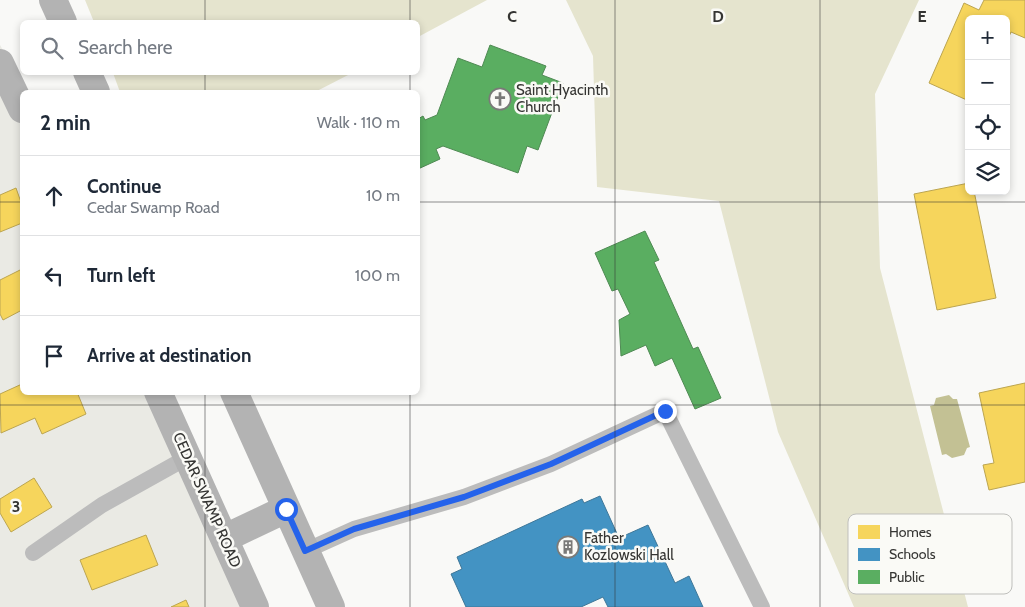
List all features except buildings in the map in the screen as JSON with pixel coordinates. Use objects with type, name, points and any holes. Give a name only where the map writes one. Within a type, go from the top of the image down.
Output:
[{"type":"main road","points":[[53,0],[62,20]]},
{"type":"main road","points":[[0,63],[20,105]]},
{"type":"main road","points":[[88,75],[95,90]]},
{"type":"main road","name":"CEDAR SWAMP ROAD","points":[[159,395],[255,607]]},
{"type":"main road","points":[[235,395],[331,607]]},
{"type":"main road","points":[[225,538],[286,509]]},
{"type":"lane","points":[[305,551],[354,529],[464,497],[551,464],[665,411],[762,607]]},
{"type":"lane","points":[[33,553],[102,505],[188,457]]},
{"type":"shaded area","points":[[0,45],[26,90],[20,90],[20,395],[165,395],[262,607],[0,607]]},
{"type":"shaded area","points":[[949,395],[953,399],[957,399],[970,447],[967,448],[964,455],[952,458],[946,454],[942,455],[930,406],[934,405],[936,398]]},
{"type":"green space","points":[[85,0],[487,0],[420,36],[420,20],[93,20]]},
{"type":"green space","points":[[566,0],[919,0],[875,94],[880,268],[944,514],[848,514],[848,593],[778,432],[719,201],[597,187],[593,56]]},
{"type":"green space","points":[[114,75],[348,75],[319,90],[119,90]]},
{"type":"green space","points":[[848,594],[965,594],[968,607],[854,607]]},
{"type":"place","name":"Saint Hyacinth Church","points":[[500,99]]},
{"type":"place","name":"Father Kozlowski Hall","points":[[568,547]]},
{"type":"route","points":[[286,509],[305,551],[354,529],[464,497],[551,464],[665,411]]}]
